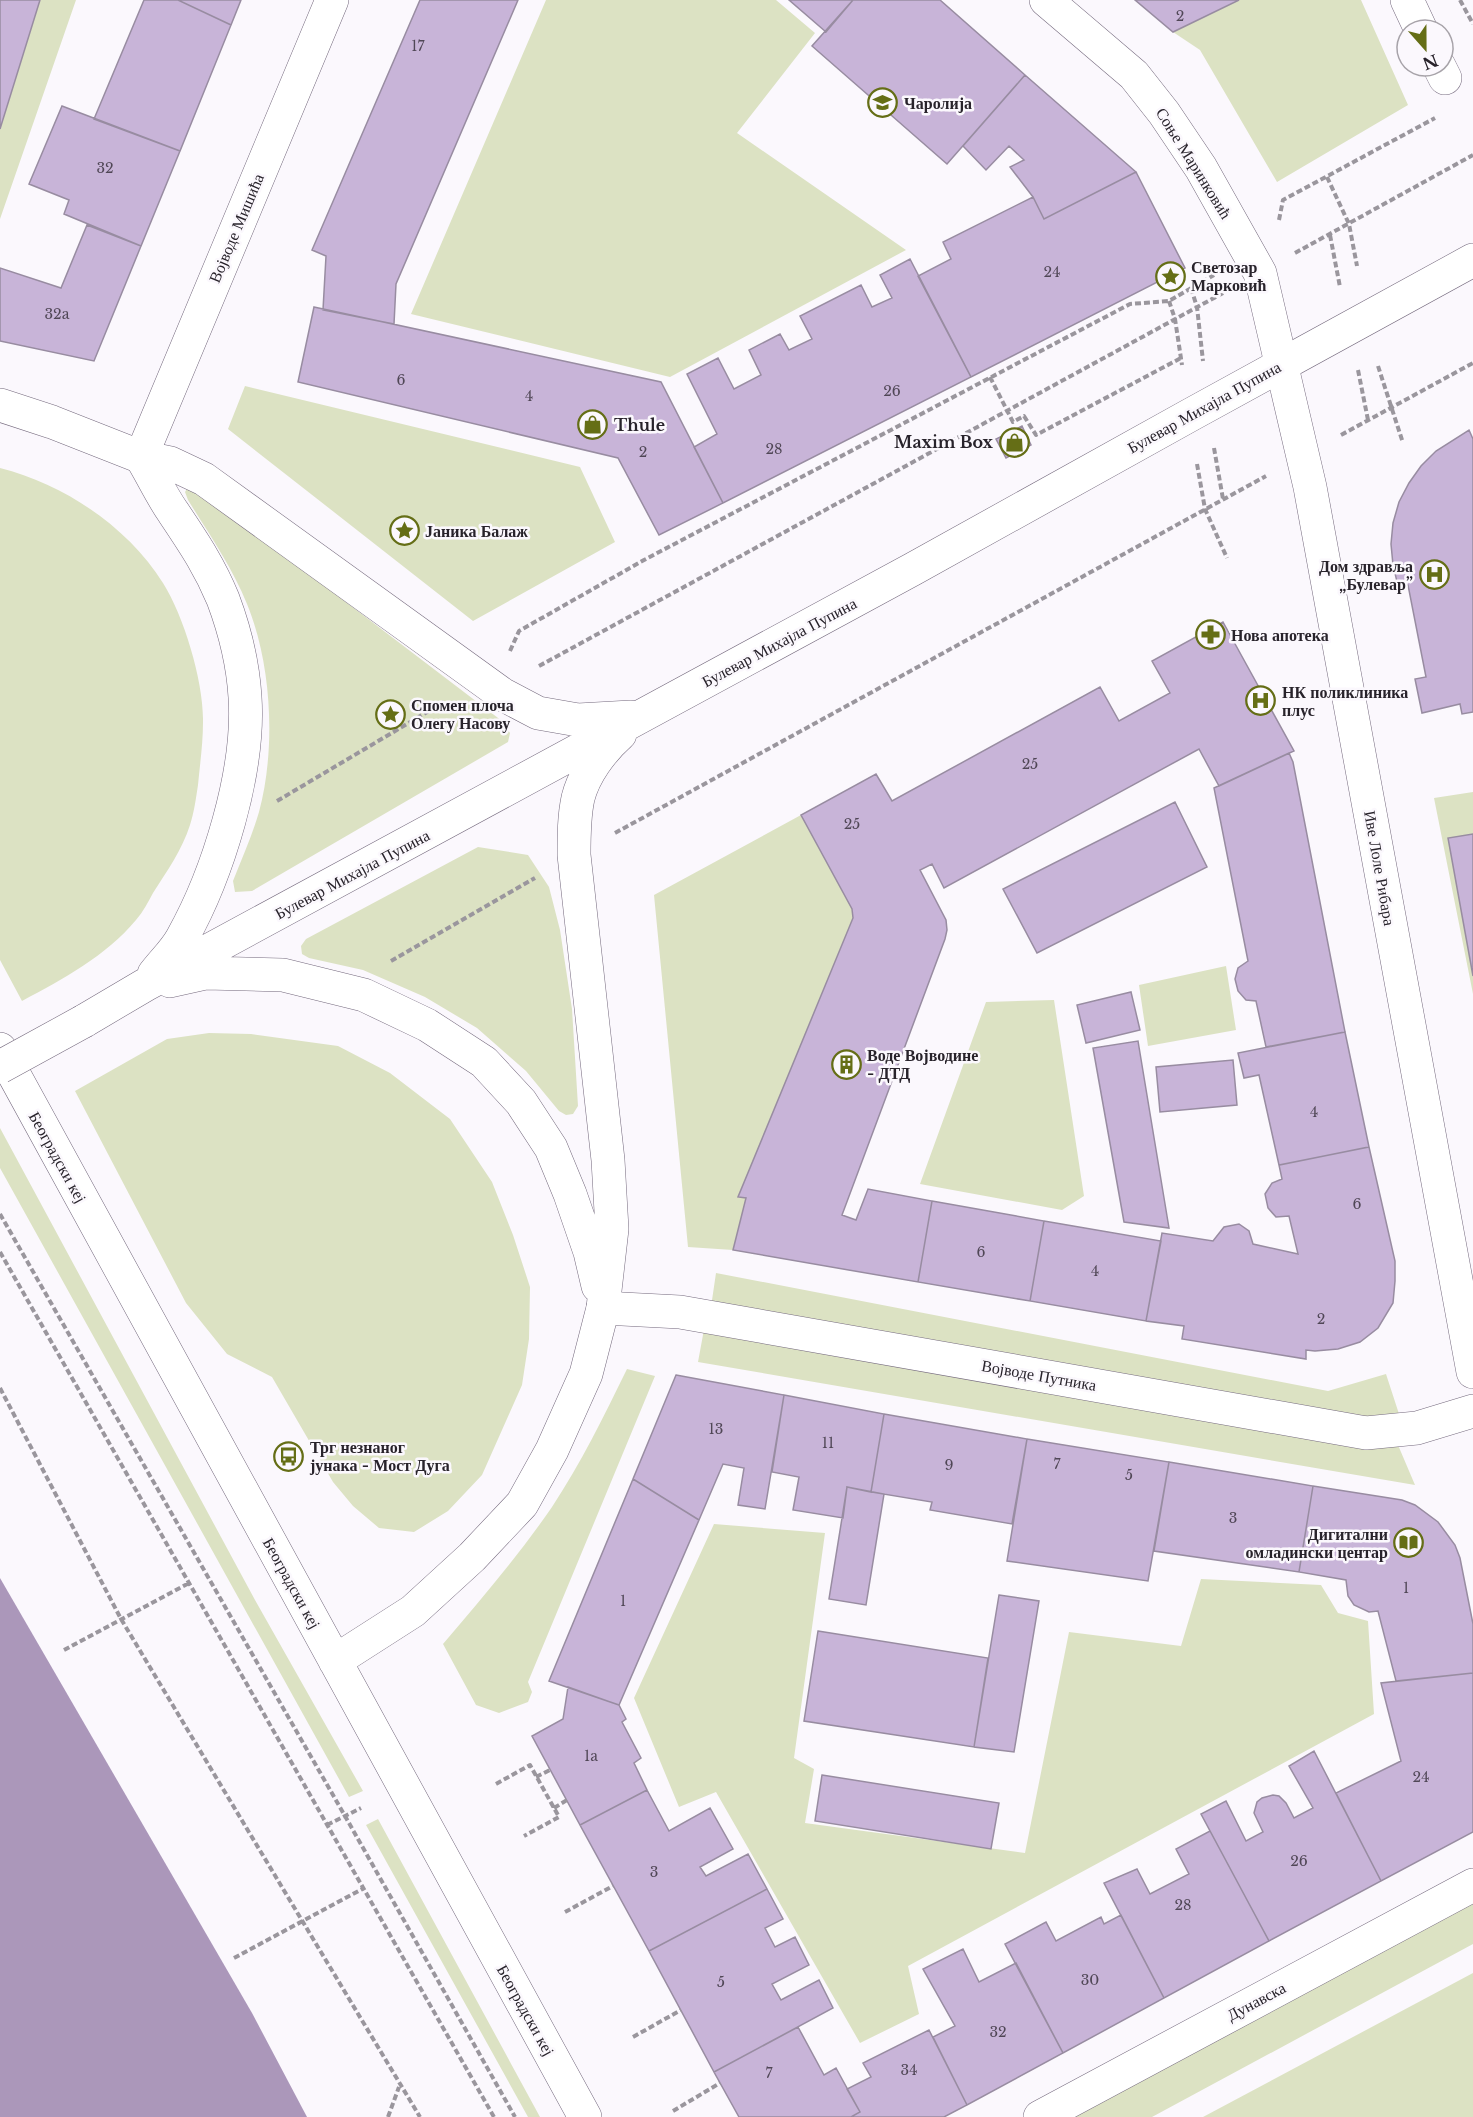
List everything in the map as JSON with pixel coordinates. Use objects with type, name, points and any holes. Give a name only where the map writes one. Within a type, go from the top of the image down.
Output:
[{"type":"main road","name":"Војводе Мишића","points":[[141,457],[332,0]]},
{"type":"main road","name":"Соње Маринковић","points":[[1046,0],[1134,75],[1164,113],[1201,168],[1260,273],[1281,365]]},
{"type":"main road","points":[[1407,0],[1415,18]]},
{"type":"main road","name":"Булевар Михајла Пупина","points":[[0,1067],[145,985],[913,569],[1473,260]]},
{"type":"main road","name":"Иве Лоле Рибара","points":[[1281,365],[1312,499],[1473,1372]]},
{"type":"main road","points":[[0,405],[52,422],[141,457],[170,463],[204,479],[481,680],[538,713],[579,720],[639,717]]},
{"type":"main road","points":[[141,457],[172,511],[203,555],[222,599],[238,647],[245,697],[244,744],[232,806],[210,878],[182,939],[145,985]]},
{"type":"main road","points":[[335,1661],[413,1611],[472,1557],[522,1504],[552,1449],[586,1374],[603,1308],[612,1229],[608,1160],[574,855],[574,825],[578,796],[590,771],[607,746],[639,717]]},
{"type":"main road","points":[[145,985],[206,973],[283,975],[364,995],[427,1025],[484,1062],[521,1101],[551,1148],[590,1252],[603,1308]]},
{"type":"main road","name":"Београдски кеј","points":[[0,1049],[585,2117]]},
{"type":"main road","name":"Војводе Путника","points":[[603,1308],[680,1312],[1366,1433],[1417,1428],[1473,1411]]},
{"type":"main road","name":"Дунавска","points":[[1040,2117],[1473,1885]]},
{"type":"path","points":[[1460,0],[1473,24]]},
{"type":"path","points":[[1278,221],[1283,200],[1428,122]]},
{"type":"path","points":[[1285,258],[1473,155]]},
{"type":"path","points":[[1327,177],[1349,224],[1357,266]]},
{"type":"path","points":[[1330,235],[1338,277]]},
{"type":"path","points":[[508,656],[519,631],[644,560],[1130,304],[1168,301],[1220,272]]},
{"type":"path","points":[[1191,288],[1197,307],[1202,357]]},
{"type":"path","points":[[532,669],[1227,291]]},
{"type":"path","points":[[1168,301],[1175,319],[1182,365]]},
{"type":"path","points":[[990,377],[1012,422],[1024,416],[1036,435],[1181,358]]},
{"type":"path","points":[[1334,438],[1473,363]]},
{"type":"path","points":[[1378,366],[1403,443]]},
{"type":"path","points":[[1359,375],[1368,420]]},
{"type":"path","points":[[1215,458],[1223,499]]},
{"type":"path","points":[[1197,464],[1205,508],[1227,558]]},
{"type":"path","points":[[382,966],[574,855],[1275,471]]},
{"type":"path","points":[[269,806],[452,697]]},
{"type":"path","points":[[0,1214],[515,2117]]},
{"type":"path","points":[[0,1252],[494,2117]]},
{"type":"path","points":[[0,1388],[121,1619],[420,2117]]},
{"type":"path","points":[[64,1650],[189,1583]]},
{"type":"path","points":[[496,1784],[530,1765],[559,1817],[524,1836]]},
{"type":"path","points":[[537,1778],[550,1770]]},
{"type":"path","points":[[554,1808],[567,1800]]},
{"type":"path","points":[[327,1825],[361,1808]]},
{"type":"path","points":[[566,1912],[613,1886]]},
{"type":"path","points":[[234,1958],[364,1888]]},
{"type":"path","points":[[633,2037],[681,2010]]},
{"type":"path","points":[[673,2111],[720,2084]]},
{"type":"path","points":[[388,2117],[400,2086]]},
{"type":"green space","points":[[0,0],[76,0],[0,219]]},
{"type":"green space","points":[[546,0],[776,0],[815,33],[737,133],[906,250],[670,377],[411,314]]},
{"type":"green space","points":[[1239,0],[1361,0],[1408,105],[1277,182],[1200,50],[1173,32]]},
{"type":"green space","points":[[245,386],[580,467],[615,542],[473,621],[228,429]]},
{"type":"green space","points":[[0,468],[48,485],[92,510],[113,526],[149,563],[171,597],[185,631],[200,688],[203,730],[195,805],[187,834],[139,917],[98,956],[22,1001],[0,960]]},
{"type":"green space","points":[[188,487],[195,487],[502,721],[510,733],[508,742],[252,891],[235,892],[233,881],[259,812],[268,762],[269,707],[266,680],[262,653],[247,604],[227,564],[188,500],[185,492]]},
{"type":"green space","points":[[1473,792],[1473,994],[1434,798]]},
{"type":"green space","points":[[801,815],[852,909],[853,918],[738,1197],[746,1198],[733,1250],[688,1247],[654,895]]},
{"type":"green space","points":[[478,847],[528,855],[549,887],[560,930],[572,1009],[578,1106],[573,1114],[566,1115],[559,1111],[526,1071],[477,1028],[425,997],[363,970],[309,958],[302,954],[301,946],[306,939]]},
{"type":"green space","points":[[1226,966],[1236,1030],[1148,1046],[1139,985]]},
{"type":"green space","points":[[1054,1000],[1084,1196],[1062,1210],[920,1184],[986,1002]]},
{"type":"green space","points":[[209,1033],[251,1034],[338,1046],[390,1073],[450,1119],[492,1182],[530,1287],[529,1339],[522,1385],[482,1475],[448,1511],[414,1532],[379,1528],[353,1506],[333,1482],[272,1377],[227,1354],[186,1303],[75,1091],[167,1039]]},
{"type":"green space","points":[[0,1128],[255,1600],[363,1791],[349,1797],[0,1168]]},
{"type":"green space","points":[[716,1273],[1328,1391],[1386,1374],[1399,1414],[1373,1422],[711,1307]]},
{"type":"green space","points":[[705,1324],[1398,1445],[1415,1485],[698,1362]]},
{"type":"green space","points":[[627,1369],[655,1376],[528,1682],[532,1692],[528,1702],[499,1713],[476,1705],[443,1644],[513,1560],[552,1507],[601,1422]]},
{"type":"green space","points":[[714,1524],[825,1533],[794,1758],[814,1769],[805,1823],[1025,1853],[1069,1632],[1181,1646],[1201,1579],[1321,1585],[1338,1613],[1368,1621],[1374,1714],[908,1966],[919,2014],[860,2043],[716,1792],[679,1807],[634,1698]]},
{"type":"green space","points":[[378,1819],[540,2117],[528,2117],[366,1825]]},
{"type":"green space","points":[[1473,1901],[1473,1944],[1152,2117],[1074,2117]]},
{"type":"green space","points":[[1473,1973],[1473,2117],[1203,2117]]},
{"type":"shaded area","points":[[0,1578],[252,2013],[307,2117],[0,2117]]},
{"type":"building","points":[[0,0],[40,0],[0,129]]},
{"type":"building","points":[[144,0],[178,0],[231,25],[180,151],[94,119]]},
{"type":"building","points":[[178,0],[241,0],[231,25]]},
{"type":"building","points":[[420,0],[518,0],[396,284],[394,324],[323,310],[326,256],[312,250]]},
{"type":"building","points":[[789,0],[853,0],[826,32]]},
{"type":"building","points":[[853,0],[940,0],[1025,75],[947,164],[812,46]]},
{"type":"building","points":[[1135,0],[1239,0],[1173,32]]},
{"type":"building","points":[[1025,75],[1136,172],[1044,219],[1033,197],[1010,167],[1024,160],[1009,146],[986,170],[963,146]]},
{"type":"building","points":[[62,106],[180,151],[141,246],[64,214],[69,200],[29,184]]},
{"type":"building","points":[[1136,172],[1185,268],[971,377],[918,276],[951,259],[943,242],[1033,197],[1044,219]]},
{"type":"building","points":[[87,225],[141,246],[94,361],[0,341],[0,268],[61,288]]},
{"type":"building","points":[[910,259],[971,377],[723,503],[694,447],[717,434],[687,374],[718,358],[734,389],[761,375],[749,350],[780,334],[789,350],[812,339],[800,316],[861,285],[872,307],[892,298],[880,275]]},
{"type":"building","points":[[314,307],[661,382],[723,503],[659,535],[618,458],[298,382]]},
{"type":"building","name":"Maxim Box","points":[[1022,426],[1031,445],[1006,458],[996,439]]},
{"type":"building","name":"Дом здравља „Булевар”","points":[[1469,430],[1473,439],[1473,712],[1462,714],[1460,704],[1422,713],[1415,679],[1426,677],[1408,585],[1398,586],[1393,565],[1391,544],[1393,523],[1399,502],[1421,466],[1436,451]]},
{"type":"building","name":"Воде Војводине - ДТД","points":[[1223,622],[1294,751],[1219,786],[1199,749],[944,888],[932,864],[920,870],[946,920],[945,939],[842,1215],[856,1220],[868,1189],[932,1201],[918,1282],[733,1250],[746,1198],[738,1197],[853,918],[852,909],[801,815],[876,774],[892,801],[1100,687],[1119,721],[1170,693],[1152,661]]},
{"type":"building","points":[[1289,753],[1293,762],[1345,1032],[1266,1047],[1256,1001],[1246,1000],[1238,991],[1235,979],[1238,968],[1248,961],[1214,788]]},
{"type":"building","points":[[1175,802],[1207,867],[1037,953],[1003,889]]},
{"type":"building","points":[[1473,834],[1473,976],[1448,838]]},
{"type":"building","points":[[1131,992],[1140,1030],[1086,1043],[1077,1005]]},
{"type":"building","points":[[1345,1032],[1369,1147],[1279,1165],[1259,1075],[1244,1078],[1238,1053]]},
{"type":"building","points":[[1138,1041],[1169,1228],[1124,1222],[1093,1048]]},
{"type":"building","points":[[1233,1060],[1237,1105],[1160,1112],[1156,1067]]},
{"type":"building","points":[[1369,1147],[1395,1261],[1393,1303],[1378,1328],[1360,1342],[1338,1349],[1306,1350],[1306,1359],[1182,1339],[1184,1326],[1146,1321],[1162,1233],[1213,1241],[1224,1227],[1239,1224],[1249,1231],[1253,1244],[1298,1254],[1289,1216],[1276,1217],[1268,1208],[1265,1194],[1272,1183],[1282,1179],[1279,1165]]},
{"type":"building","points":[[932,1201],[1044,1221],[1030,1301],[918,1282]]},
{"type":"building","points":[[1044,1221],[1161,1241],[1146,1321],[1030,1301]]},
{"type":"building","points":[[676,1375],[784,1395],[765,1509],[738,1505],[744,1468],[723,1464],[699,1520],[633,1479]]},
{"type":"building","points":[[784,1395],[884,1414],[871,1492],[847,1487],[843,1518],[793,1510],[799,1477],[772,1472]]},
{"type":"building","points":[[884,1414],[1027,1439],[1012,1524],[930,1510],[932,1502],[871,1492]]},
{"type":"building","points":[[1027,1439],[1169,1462],[1148,1581],[1007,1561]]},
{"type":"building","points":[[1169,1462],[1313,1486],[1299,1572],[1154,1551]]},
{"type":"building","points":[[633,1479],[699,1520],[619,1705],[549,1681]]},
{"type":"building","points":[[1313,1486],[1402,1500],[1415,1505],[1438,1522],[1455,1545],[1460,1558],[1473,1624],[1473,1673],[1396,1681],[1378,1611],[1369,1612],[1354,1605],[1348,1596],[1346,1580],[1299,1572]]},
{"type":"building","points":[[847,1487],[884,1494],[866,1605],[829,1599]]},
{"type":"building","points":[[999,1595],[1039,1601],[1014,1752],[974,1747]]},
{"type":"building","points":[[818,1631],[988,1658],[974,1747],[804,1721]]},
{"type":"building","points":[[1473,1673],[1473,1832],[1381,1881],[1336,1793],[1401,1761],[1381,1683]]},
{"type":"building","points":[[568,1687],[619,1705],[626,1719],[622,1722],[641,1758],[634,1763],[647,1790],[580,1825],[532,1736],[563,1719]]},
{"type":"building","points":[[1314,1751],[1381,1881],[1269,1941],[1201,1814],[1226,1801],[1246,1841],[1263,1832],[1254,1813],[1257,1802],[1262,1798],[1279,1796],[1286,1803],[1294,1818],[1313,1808],[1289,1766]]},
{"type":"building","points":[[822,1775],[999,1803],[991,1849],[815,1821]]},
{"type":"building","points":[[647,1790],[669,1831],[710,1808],[733,1849],[700,1867],[706,1876],[748,1854],[767,1889],[649,1951],[580,1825]]},
{"type":"building","points":[[1210,1831],[1269,1941],[1164,1998],[1104,1883],[1137,1869],[1150,1894],[1189,1874],[1176,1849]]},
{"type":"building","points":[[767,1889],[783,1919],[765,1928],[775,1947],[795,1937],[809,1965],[772,1984],[781,2000],[819,1980],[833,2008],[714,2072],[649,1951]]},
{"type":"building","points":[[1121,1915],[1164,1998],[1063,2053],[1005,1944],[1046,1922],[1056,1941],[1101,1917],[1104,1924]]},
{"type":"building","points":[[963,1949],[979,1982],[1016,1963],[1063,2053],[967,2105],[933,2037],[955,2026],[923,1969]]},
{"type":"building","points":[[798,2027],[824,2075],[836,2068],[860,2112],[851,2117],[739,2117],[714,2072]]},
{"type":"building","points":[[929,2030],[967,2105],[944,2117],[851,2117],[860,2112],[847,2089],[871,2077],[863,2063]]},
{"type":"place","name":"Чаролија","points":[[883,103]]},
{"type":"place","name":"Светозар Марковић","points":[[1170,276]]},
{"type":"place","name":"Thule","points":[[593,425]]},
{"type":"place","name":"Maxim Box","points":[[1014,442]]},
{"type":"place","name":"Јаника Балаж","points":[[404,531]]},
{"type":"place","name":"Дом здравља „Булевар”","points":[[1434,575]]},
{"type":"place","name":"Нова апотека","points":[[1210,635]]},
{"type":"place","name":"НК поликлиника плус","points":[[1261,701]]},
{"type":"place","name":"Спомен плоча Олегу Насову","points":[[390,714]]},
{"type":"place","name":"Воде Војводине - ДТД","points":[[846,1064]]},
{"type":"place","name":"Трг незнаног јунака - Мост Дуга","points":[[289,1456]]},
{"type":"place","name":"Дигитални омладински центар","points":[[1409,1543]]}]
